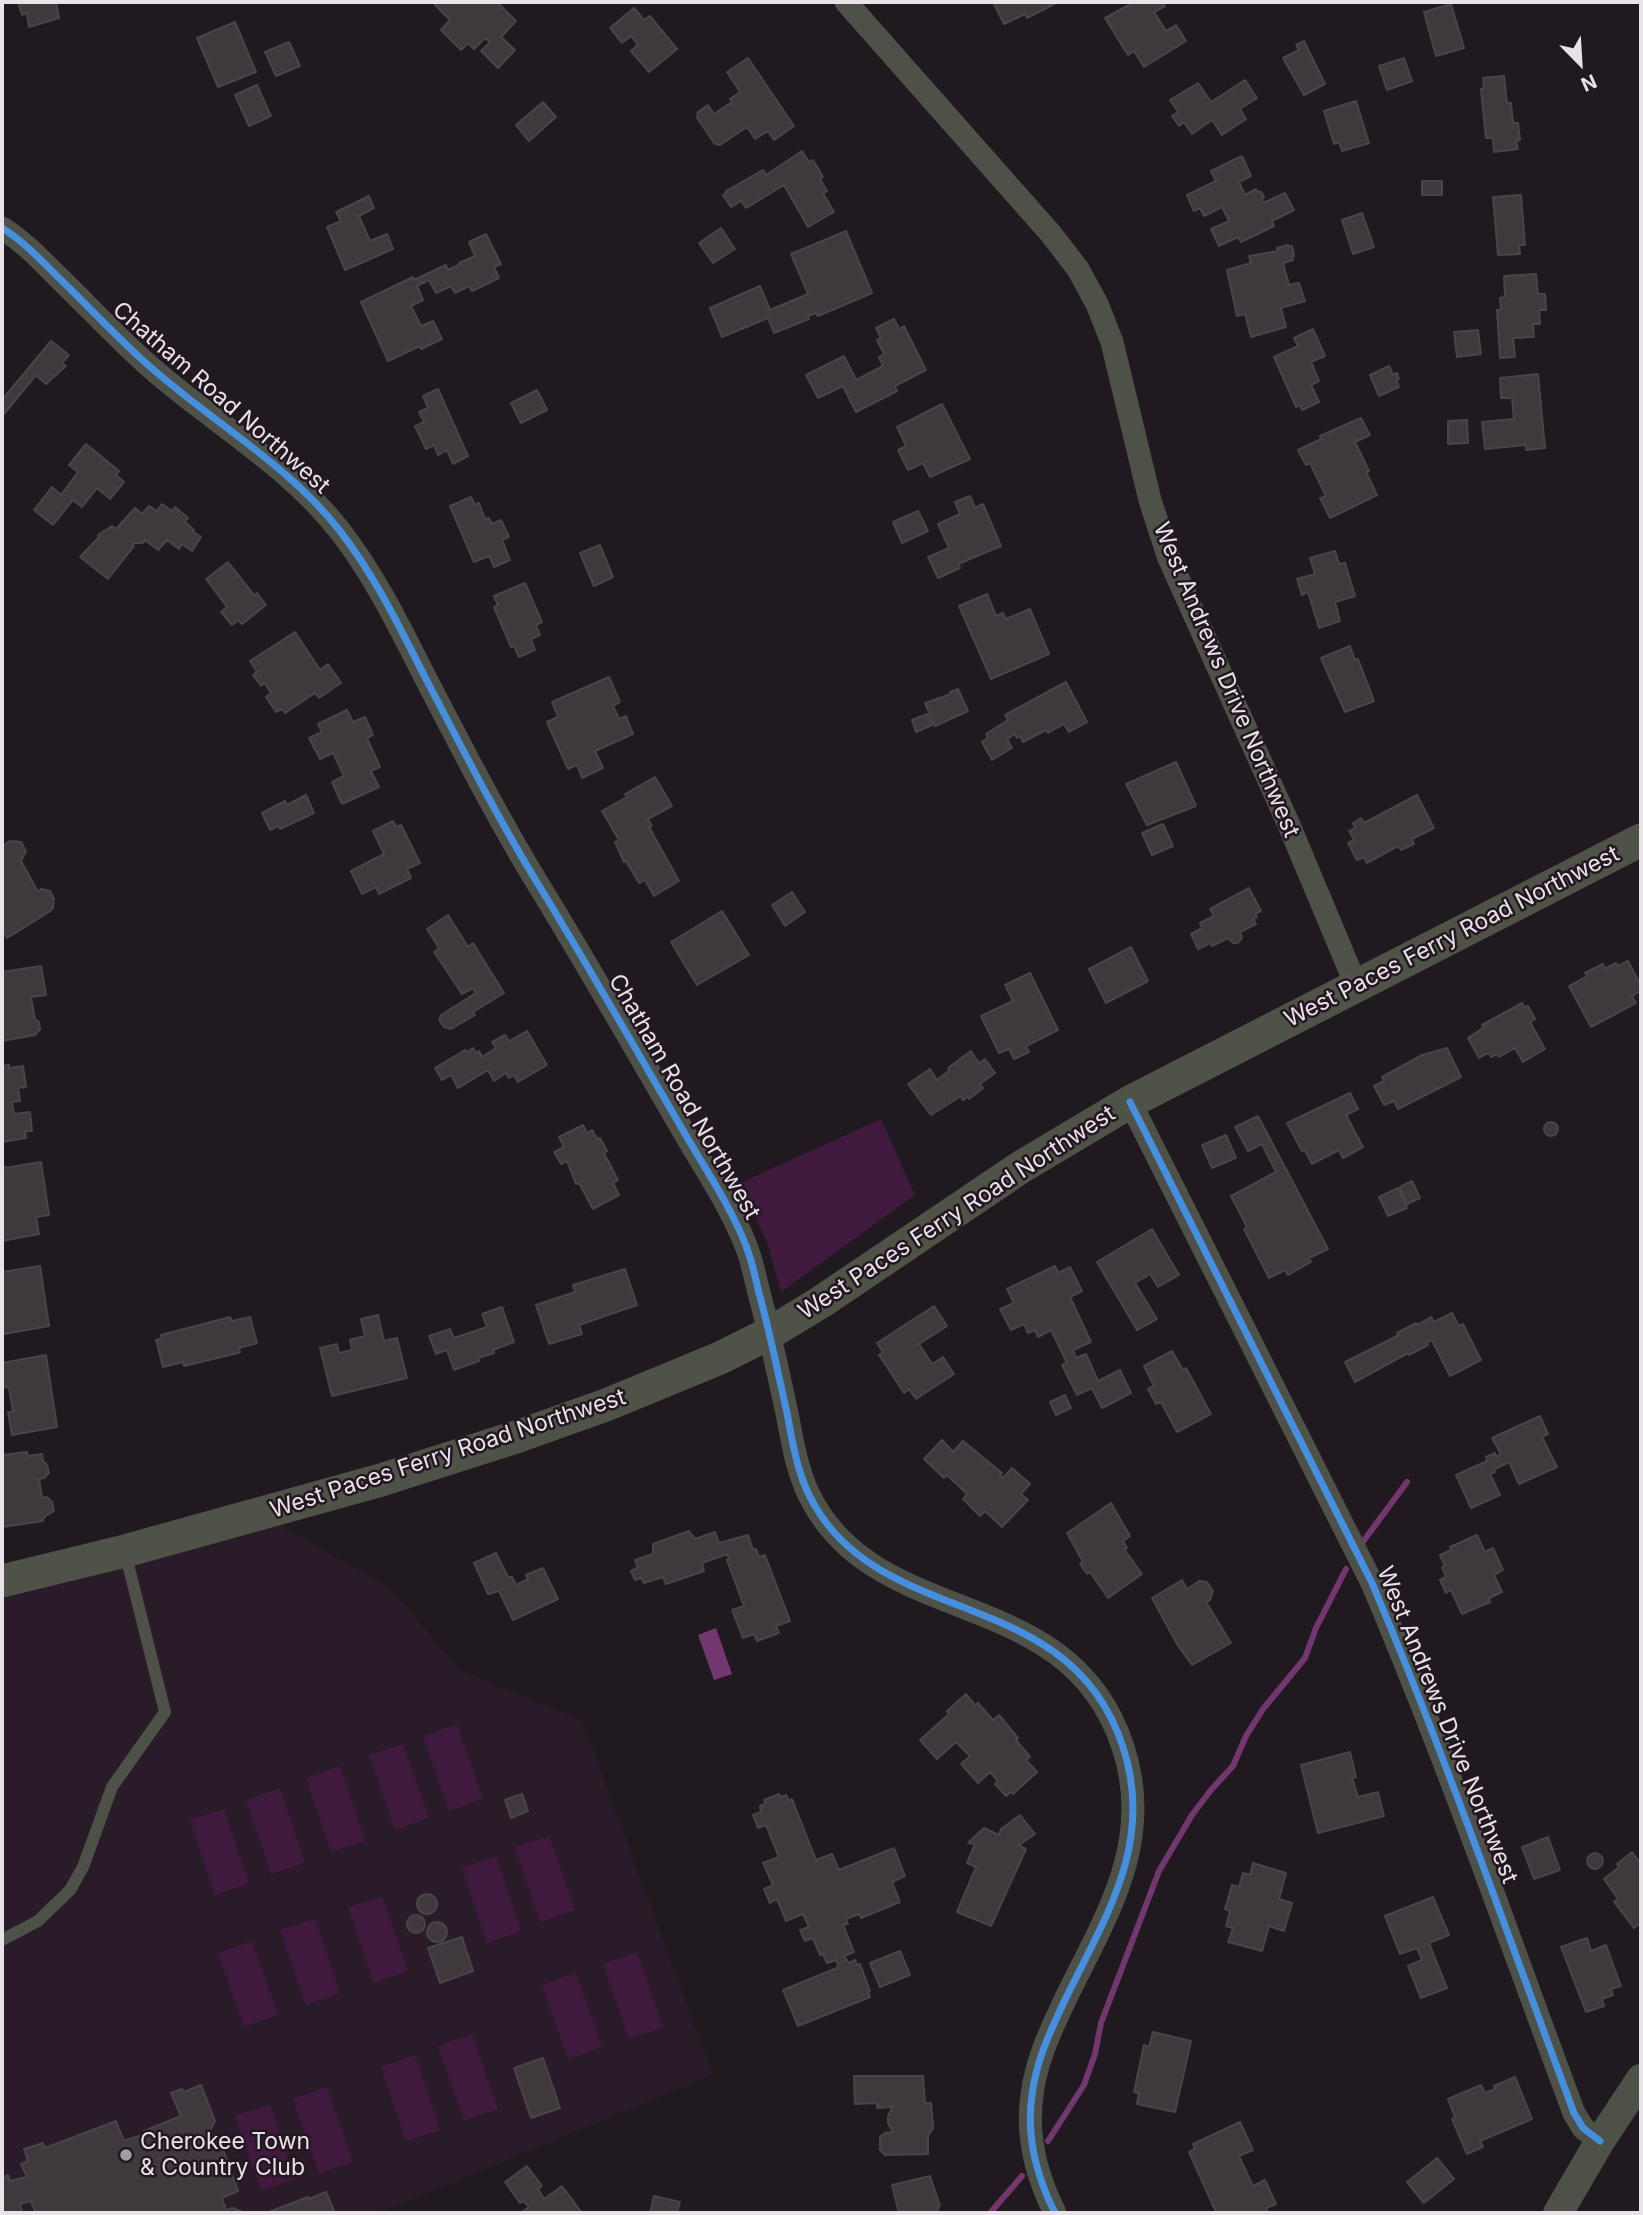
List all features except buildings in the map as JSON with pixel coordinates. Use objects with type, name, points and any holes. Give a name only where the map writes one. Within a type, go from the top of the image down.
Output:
[{"type":"main road","name":"West Paces Ferry Road Northwest","points":[[2,1581],[125,1551],[369,1484],[606,1405],[720,1358],[770,1333],[821,1302],[1021,1167],[1130,1102],[1641,840]]},
{"type":"street","name":"West Andrews Drive Northwest","points":[[846,2],[1051,233],[1077,269],[1097,304],[1112,342],[1150,500],[1168,556],[1289,825],[1356,985]]},
{"type":"street","name":"Chatham Road Northwest","points":[[2,228],[32,251],[141,359],[283,472],[312,499],[340,530],[381,591],[504,829],[606,996],[747,1246],[770,1333],[799,1471],[814,1505],[834,1534],[856,1555],[887,1575],[1016,1628],[1051,1648],[1074,1667],[1094,1690],[1108,1713],[1122,1742],[1130,1772],[1133,1828],[1129,1855],[1117,1892],[1041,2052],[1031,2097],[1032,2141],[1037,2169],[1055,2213]]},
{"type":"street","name":"West Andrews Drive Northwest","points":[[1130,1102],[1373,1583],[1459,1802],[1574,2113],[1583,2128],[1600,2141]]},
{"type":"street","points":[[1558,2213],[1600,2141],[1641,2079]]},
{"type":"lane","points":[[2,1940],[38,1921],[70,1890],[83,1867],[112,1787],[165,1712],[125,1551]]},
{"type":"shaded area","points":[[881,1119],[915,1195],[781,1292],[766,1239],[738,1184]]},
{"type":"shaded area","points":[[263,1516],[391,1588],[459,1670],[582,1720],[713,2075],[379,2213],[2,2213],[2,1565]]},
{"type":"shaded area","points":[[716,1628],[732,1674],[714,1680],[698,1635]]},
{"type":"shaded area","points":[[457,1724],[483,1799],[449,1811],[423,1736]]},
{"type":"shaded area","points":[[403,1744],[429,1818],[395,1830],[369,1755]]},
{"type":"shaded area","points":[[340,1766],[365,1841],[331,1852],[306,1778]]},
{"type":"shaded area","points":[[280,1788],[305,1863],[271,1874],[246,1800]]},
{"type":"shaded area","points":[[224,1809],[249,1883],[215,1895],[190,1820]]},
{"type":"shaded area","points":[[549,1836],[575,1910],[540,1922],[515,1847]]},
{"type":"shaded area","points":[[496,1856],[521,1931],[487,1943],[462,1868]]},
{"type":"shaded area","points":[[382,1896],[408,1971],[374,1983],[348,1908]]},
{"type":"shaded area","points":[[315,1919],[340,1993],[306,2005],[280,1930]]},
{"type":"shaded area","points":[[252,1941],[278,2015],[244,2027],[218,1953]]},
{"type":"shaded area","points":[[637,1952],[663,2027],[629,2039],[603,1964]]},
{"type":"shaded area","points":[[576,1973],[602,2047],[568,2059],[542,1985]]},
{"type":"shaded area","points":[[472,2034],[498,2109],[464,2120],[438,2046]]},
{"type":"shaded area","points":[[415,2055],[440,2130],[406,2141],[381,2067]]},
{"type":"shaded area","points":[[327,2087],[353,2162],[319,2174],[293,2099]]},
{"type":"shaded area","points":[[270,2104],[295,2179],[261,2191],[235,2116]]},
{"type":"waterway","points":[[1362,1543],[1407,1482]]},
{"type":"waterway","points":[[1048,2141],[1084,2085],[1095,2054],[1101,2023],[1159,1871],[1192,1815],[1233,1766],[1246,1736],[1263,1709],[1305,1658],[1316,1628],[1346,1569]]},
{"type":"waterway","points":[[990,2213],[1022,2176]]},
{"type":"cycle path","points":[[2,228],[31,250],[161,376],[294,482],[340,531],[365,566],[508,833],[716,1185],[740,1231],[750,1257],[767,1323],[797,1461],[815,1506],[847,1545],[886,1573],[1021,1632],[1063,1658],[1098,1695],[1123,1747],[1131,1782],[1133,1816],[1129,1848],[1109,1910],[1049,2036],[1034,2082],[1032,2141],[1038,2171],[1055,2213]]},
{"type":"cycle path","points":[[1130,1102],[1372,1583],[1451,1780],[1574,2113],[1583,2128],[1600,2141]]},
{"type":"place","name":"Cherokee Town & Country Club","points":[[126,2155]]}]
